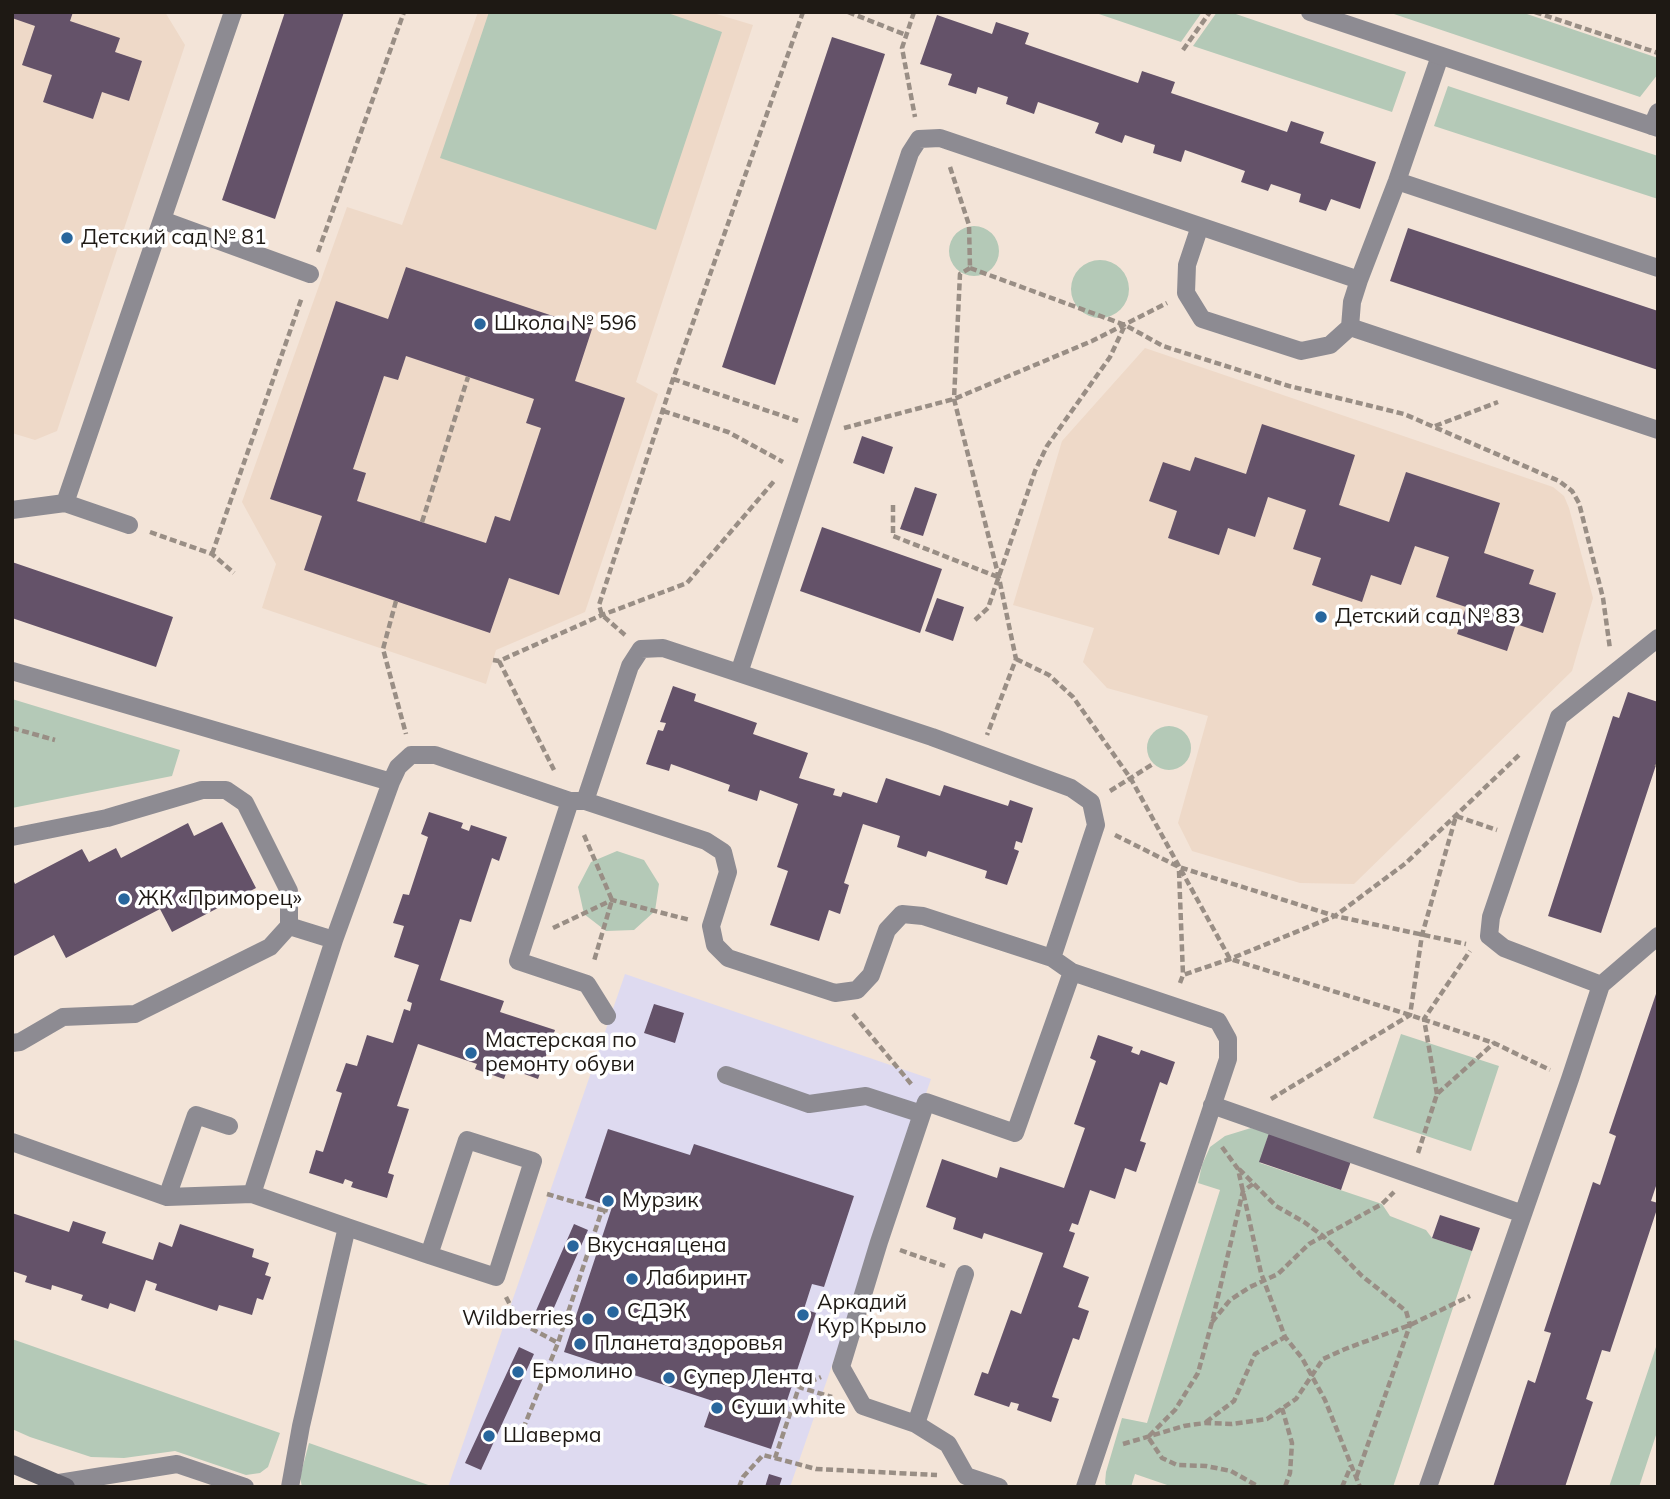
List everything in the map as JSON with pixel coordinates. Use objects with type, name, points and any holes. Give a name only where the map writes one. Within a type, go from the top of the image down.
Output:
[{"type":"main road","points":[[12,1464],[63,1485]]},
{"type":"street","points":[[65,503],[233,12]]},
{"type":"street","points":[[1310,12],[1440,56],[1656,122]]},
{"type":"street","points":[[1200,226],[1187,265],[1186,293],[1202,319],[1301,351],[1330,345],[1350,327],[1352,302],[1359,280],[1440,56]]},
{"type":"street","points":[[739,673],[910,153],[919,139],[940,138],[1359,280]]},
{"type":"street","points":[[1397,181],[1658,268]]},
{"type":"street","points":[[162,220],[310,274]]},
{"type":"street","points":[[1350,327],[1658,430]]},
{"type":"street","points":[[12,510],[65,503],[130,525]]},
{"type":"street","points":[[1601,985],[1504,948],[1489,936],[1491,917],[1559,717],[1658,638]]},
{"type":"street","points":[[607,1016],[587,984],[518,961],[629,666],[640,649],[663,648],[739,673],[1071,788],[1091,802],[1096,825],[1052,958]]},
{"type":"street","points":[[12,671],[391,782]]},
{"type":"street","points":[[252,1194],[334,940],[391,782],[397,767],[411,755],[435,755],[706,841],[723,852],[727,872],[711,926],[715,945],[728,958],[835,993],[857,990],[871,975],[887,930],[902,914],[923,916],[1052,958],[1072,972],[1218,1021],[1228,1039],[1228,1059],[1085,1487]]},
{"type":"street","points":[[12,837],[107,818],[202,790],[226,790],[245,803],[289,891],[289,926],[270,947],[135,1014],[63,1017],[20,1042],[12,1043]]},
{"type":"street","points":[[289,926],[334,940]]},
{"type":"street","points":[[1428,1487],[1601,985],[1658,936]]},
{"type":"street","points":[[726,1075],[808,1104],[866,1096],[924,1108],[1015,1133],[1072,972]]},
{"type":"street","points":[[1212,1105],[1523,1214]]},
{"type":"street","points":[[924,1108],[841,1367],[863,1406],[915,1424],[948,1444],[964,1482],[999,1487]]},
{"type":"street","points":[[167,1196],[196,1115],[229,1126]]},
{"type":"street","points":[[12,1142],[167,1196],[252,1194],[347,1227],[496,1278],[533,1161],[467,1140],[429,1255]]},
{"type":"street","points":[[290,1487],[301,1426],[347,1227]]},
{"type":"street","points":[[915,1424],[965,1274]]},
{"type":"street","points":[[63,1485],[177,1464],[245,1487]]},
{"type":"path","points":[[212,554],[404,12]]},
{"type":"path","points":[[640,649],[602,615],[599,605],[662,410],[803,12]]},
{"type":"path","points":[[848,12],[906,35]]},
{"type":"path","points":[[914,12],[902,48],[919,139]]},
{"type":"path","points":[[1183,50],[1210,12]]},
{"type":"path","points":[[1535,12],[1658,53]]},
{"type":"path","points":[[940,138],[969,225],[970,268]]},
{"type":"path","points":[[970,268],[1125,325],[1163,346],[1289,386],[1404,414],[1559,481],[1572,491],[1579,503],[1603,598],[1613,674]]},
{"type":"path","points":[[970,268],[960,274],[954,399],[999,578],[1016,659],[979,755]]},
{"type":"path","points":[[673,379],[820,428],[848,428],[954,399],[1092,341],[1186,293]]},
{"type":"path","points":[[975,620],[988,608],[1035,471],[1047,446],[1110,357],[1125,325]]},
{"type":"path","points":[[422,522],[468,377]]},
{"type":"path","points":[[1434,426],[1533,388]]},
{"type":"path","points":[[662,410],[728,432],[805,474]]},
{"type":"path","points":[[587,984],[612,900],[578,801],[496,661],[602,615],[687,583],[788,465]]},
{"type":"path","points":[[893,505],[893,537],[999,578]]},
{"type":"path","points":[[130,525],[212,554],[234,573]]},
{"type":"path","points":[[396,601],[383,649],[411,755]]},
{"type":"path","points":[[1016,659],[1049,675],[1073,697],[1131,779],[1230,958],[1494,1043],[1570,1079]]},
{"type":"path","points":[[12,728],[55,740]]},
{"type":"path","points":[[1183,975],[1335,916],[1406,863],[1521,753]]},
{"type":"path","points":[[1091,802],[1153,764]]},
{"type":"path","points":[[1456,816],[1517,838]]},
{"type":"path","points":[[1410,1015],[1422,934],[1456,816]]},
{"type":"path","points":[[1096,825],[1179,867],[1335,916],[1473,946],[1424,1019],[1437,1094],[1411,1175],[1382,1204],[1309,1244],[1278,1274],[1230,1300],[1212,1322]]},
{"type":"path","points":[[1172,1006],[1183,975],[1179,867]]},
{"type":"path","points":[[525,940],[612,900],[711,926]]},
{"type":"path","points":[[835,993],[924,1108]]},
{"type":"path","points":[[1243,1116],[1410,1015]]},
{"type":"path","points":[[1437,1094],[1494,1043]]},
{"type":"path","points":[[1205,1124],[1238,1169],[1276,1206],[1323,1236],[1362,1276],[1406,1311],[1410,1325],[1356,1478]]},
{"type":"path","points":[[1238,1169],[1264,1282],[1285,1337],[1302,1357],[1325,1400],[1360,1487]]},
{"type":"path","points":[[1148,1437],[1175,1410],[1198,1373],[1243,1191],[1253,1184]]},
{"type":"path","points":[[523,1429],[558,1343],[606,1210],[525,1186]]},
{"type":"path","points":[[879,1242],[965,1274]]},
{"type":"path","points":[[496,1278],[519,1322],[558,1343]]},
{"type":"path","points":[[1096,1452],[1184,1426],[1267,1419],[1296,1399],[1323,1359],[1410,1325],[1500,1282]]},
{"type":"path","points":[[1205,1423],[1234,1401],[1255,1354],[1285,1337]]},
{"type":"path","points":[[775,1458],[799,1387],[863,1406]]},
{"type":"path","points":[[1282,1409],[1292,1443],[1286,1487]]},
{"type":"path","points":[[1148,1437],[1162,1458],[1177,1465],[1206,1466],[1231,1471],[1259,1487]]},
{"type":"path","points":[[739,1487],[743,1477],[763,1455],[816,1469],[964,1482]]},
{"type":"path","points":[[1342,1487],[1351,1466]]},
{"type":"shaded area","name":"Детский сад № 81","points":[[12,12],[165,12],[185,45],[57,431],[35,440],[12,433]]},
{"type":"shaded area","name":"Школа № 596","points":[[478,12],[710,12],[753,25],[636,382],[658,394],[585,612],[496,650],[486,684],[262,608],[276,564],[242,502],[347,207],[402,225]]},
{"type":"shaded area","name":"Детский сад № 83","points":[[1145,348],[1553,487],[1564,496],[1569,508],[1593,598],[1572,671],[1354,884],[1300,883],[1192,851],[1178,823],[1208,716],[1107,688],[1083,662],[1094,628],[1013,605],[1062,441]]},
{"type":"shaded area","points":[[625,974],[931,1079],[790,1487],[448,1487]]},
{"type":"green space","points":[[489,12],[665,12],[722,32],[656,230],[440,158]]},
{"type":"green space","points":[[1093,12],[1202,12],[1181,42]]},
{"type":"green space","points":[[1217,12],[1230,12],[1406,72],[1392,112],[1193,46]]},
{"type":"green space","points":[[1388,12],[1521,12],[1658,58],[1658,74],[1640,97]]},
{"type":"green space","points":[[1448,86],[1658,156],[1658,199],[1434,126]]},
{"type":"green space","points":[[974,226],[992,233],[999,251],[992,269],[974,276],[956,269],[949,251],[956,233]]},
{"type":"green space","points":[[1094,260],[1106,260],[1121,268],[1129,283],[1129,295],[1121,310],[1106,318],[1094,318],[1079,310],[1071,295],[1071,283],[1079,268]]},
{"type":"green space","points":[[12,699],[180,750],[172,776],[12,808]]},
{"type":"green space","points":[[1169,726],[1178,727],[1185,732],[1190,739],[1190,757],[1185,764],[1178,769],[1169,770],[1160,769],[1153,764],[1148,757],[1147,748],[1148,739],[1153,732],[1160,727]]},
{"type":"green space","points":[[617,851],[644,860],[659,884],[655,911],[634,930],[606,931],[584,914],[578,887],[591,862]]},
{"type":"green space","points":[[1401,1034],[1499,1066],[1471,1151],[1373,1118]]},
{"type":"green space","points":[[1251,1128],[1269,1133],[1260,1163],[1382,1204],[1390,1216],[1426,1230],[1432,1238],[1472,1251],[1393,1487],[1173,1487],[1135,1474],[1131,1487],[1107,1487],[1106,1472],[1122,1418],[1147,1423],[1220,1190],[1198,1183],[1202,1165],[1210,1147],[1225,1136]]},
{"type":"green space","points":[[12,1339],[280,1433],[268,1467],[260,1473],[246,1475],[175,1451],[124,1458],[91,1457],[12,1429]]},
{"type":"green space","points":[[1658,1341],[1658,1429],[1639,1487],[1609,1487]]},
{"type":"green space","points":[[309,1443],[434,1487],[302,1487],[300,1477]]},
{"type":"building","points":[[12,12],[73,12],[70,21],[120,38],[115,52],[142,61],[129,101],[102,92],[93,119],[43,102],[52,75],[22,65],[35,26],[12,18]]},
{"type":"building","points":[[285,12],[344,12],[275,219],[222,200]]},
{"type":"building","points":[[937,15],[992,34],[996,22],[1029,33],[1025,44],[1138,83],[1142,71],[1175,82],[1171,93],[1287,132],[1291,121],[1324,132],[1320,143],[1376,162],[1360,209],[1331,199],[1326,211],[1299,202],[1301,194],[1271,184],[1268,191],[1241,182],[1245,171],[1185,150],[1181,162],[1153,153],[1155,145],[1125,135],[1122,143],[1095,133],[1099,123],[1038,102],[1034,114],[1006,104],[1008,97],[978,87],[976,94],[948,85],[952,74],[920,64]]},
{"type":"building","points":[[832,37],[885,54],[775,385],[722,367]]},
{"type":"building","points":[[1408,228],[1658,311],[1658,370],[1390,281]]},
{"type":"building","points":[[406,267],[592,329],[575,381],[625,398],[559,595],[509,578],[490,633],[304,570],[322,516],[270,499],[336,301],[388,319]],"holes":[[[406,356],[534,399],[526,423],[541,428],[510,521],[495,516],[486,543],[357,501],[366,473],[353,469],[384,376],[398,380]]]},
{"type":"building","points":[[1262,424],[1355,455],[1339,505],[1389,522],[1406,472],[1500,503],[1484,553],[1534,570],[1529,584],[1556,593],[1543,633],[1516,624],[1507,651],[1457,634],[1466,607],[1436,597],[1449,557],[1415,546],[1401,585],[1371,575],[1362,602],[1312,585],[1321,558],[1293,549],[1306,510],[1268,497],[1255,537],[1228,528],[1219,555],[1168,538],[1177,511],[1149,501],[1163,462],[1190,471],[1195,457],[1246,474]]},
{"type":"building","points":[[862,436],[893,447],[884,474],[853,463]]},
{"type":"building","points":[[915,487],[937,494],[923,536],[900,529]]},
{"type":"building","points":[[822,527],[942,569],[920,633],[800,591]]},
{"type":"building","points":[[12,562],[173,617],[156,667],[12,618]]},
{"type":"building","points":[[937,598],[964,607],[953,641],[925,631]]},
{"type":"building","points":[[673,686],[696,694],[694,701],[757,723],[753,734],[808,753],[799,778],[835,789],[833,795],[841,797],[843,792],[877,803],[886,778],[940,796],[944,785],[1008,806],[1010,800],[1033,808],[1022,843],[1016,841],[1014,849],[1019,851],[1007,885],[985,878],[987,871],[928,851],[926,857],[897,847],[900,836],[863,824],[844,883],[849,885],[840,914],[829,910],[819,941],[770,925],[788,871],[777,867],[798,804],[760,790],[757,801],[728,791],[730,785],[671,764],[669,771],[646,764],[658,730],[663,731],[666,723],[660,722]]},
{"type":"building","points":[[1628,692],[1658,702],[1658,759],[1601,933],[1548,916],[1613,716],[1619,718]]},
{"type":"building","points":[[429,812],[463,823],[461,828],[469,831],[471,825],[507,837],[499,861],[492,858],[471,922],[460,919],[440,980],[504,1001],[500,1012],[555,1030],[538,1079],[508,1068],[504,1079],[475,1069],[477,1064],[418,1044],[397,1106],[409,1109],[388,1173],[394,1175],[387,1198],[351,1187],[353,1182],[345,1179],[343,1184],[309,1173],[316,1150],[323,1152],[342,1093],[336,1091],[346,1063],[357,1066],[367,1035],[393,1043],[404,1009],[410,1011],[412,1003],[407,1001],[419,965],[394,957],[404,926],[393,923],[403,894],[409,895],[428,837],[421,834]]},
{"type":"building","name":"ЖК «Приморец»","points":[[222,822],[256,888],[172,932],[160,909],[66,958],[54,935],[12,957],[12,877],[15,884],[82,849],[89,862],[116,848],[121,858],[188,823],[194,836]]},
{"type":"building","points":[[1658,988],[1658,1180],[1651,1201],[1658,1203],[1658,1206],[1610,1352],[1602,1350],[1586,1399],[1593,1402],[1565,1487],[1493,1487],[1528,1380],[1535,1383],[1551,1333],[1544,1331],[1593,1182],[1600,1185],[1616,1136],[1609,1133]]},
{"type":"building","points":[[654,1004],[684,1013],[675,1043],[644,1033]]},
{"type":"building","points":[[1098,1035],[1133,1047],[1131,1052],[1139,1055],[1141,1050],[1175,1062],[1167,1085],[1160,1082],[1140,1141],[1146,1143],[1136,1172],[1125,1168],[1115,1199],[1090,1190],[1078,1225],[1072,1223],[1069,1231],[1075,1233],[1063,1267],[1089,1277],[1078,1307],[1089,1311],[1079,1340],[1073,1338],[1052,1397],[1059,1399],[1051,1422],[1017,1410],[1019,1404],[1011,1402],[1009,1407],[974,1395],[982,1372],[988,1374],[1011,1310],[1021,1314],[1043,1253],[984,1233],[982,1239],[953,1229],[956,1218],[926,1207],[942,1159],[997,1178],[1000,1167],[1064,1188],[1085,1128],[1074,1124],[1096,1061],[1090,1058]]},
{"type":"building","points":[[608,1129],[690,1155],[694,1144],[854,1196],[824,1287],[812,1284],[804,1309],[816,1313],[771,1449],[704,1427],[713,1401],[564,1352],[612,1207],[585,1198]]},
{"type":"building","points":[[1269,1133],[1351,1161],[1341,1190],[1259,1162]]},
{"type":"building","points":[[12,1213],[69,1232],[73,1221],[106,1232],[102,1243],[153,1260],[159,1242],[172,1247],[180,1224],[254,1249],[252,1257],[269,1263],[265,1275],[271,1277],[263,1300],[257,1298],[252,1315],[219,1305],[217,1311],[155,1290],[157,1284],[146,1280],[135,1312],[110,1303],[108,1309],[81,1300],[83,1295],[52,1285],[51,1290],[25,1282],[27,1276],[12,1271]]},
{"type":"building","points":[[1440,1215],[1480,1228],[1472,1251],[1432,1238]]},
{"type":"building","points":[[574,1224],[588,1230],[549,1319],[535,1313]]},
{"type":"building","points":[[519,1347],[534,1354],[481,1470],[465,1463]]},
{"type":"building","points":[[769,1474],[782,1478],[779,1487],[765,1487]]},
{"type":"place","name":"Детский сад № 81","points":[[67,238]]},
{"type":"place","name":"Школа № 596","points":[[480,324]]},
{"type":"place","name":"Детский сад № 83","points":[[1321,617]]},
{"type":"place","name":"ЖК «Приморец»","points":[[124,899]]},
{"type":"place","name":"Мастерская по ремонту обуви","points":[[471,1053]]},
{"type":"place","name":"Мурзик","points":[[608,1201]]},
{"type":"place","name":"Вкусная цена","points":[[573,1246]]},
{"type":"place","name":"Лабиринт","points":[[632,1279]]},
{"type":"place","name":"СДЭК","points":[[613,1312]]},
{"type":"place","name":"Аркадий Кур Крыло","points":[[803,1315]]},
{"type":"place","name":"Wildberries","points":[[588,1319]]},
{"type":"place","name":"Планета здоровья","points":[[580,1344]]},
{"type":"place","name":"Ермолино","points":[[518,1372]]},
{"type":"place","name":"Супер Лента","points":[[669,1378]]},
{"type":"place","name":"Суши white","points":[[717,1408]]},
{"type":"place","name":"Шаверма","points":[[489,1436]]}]
